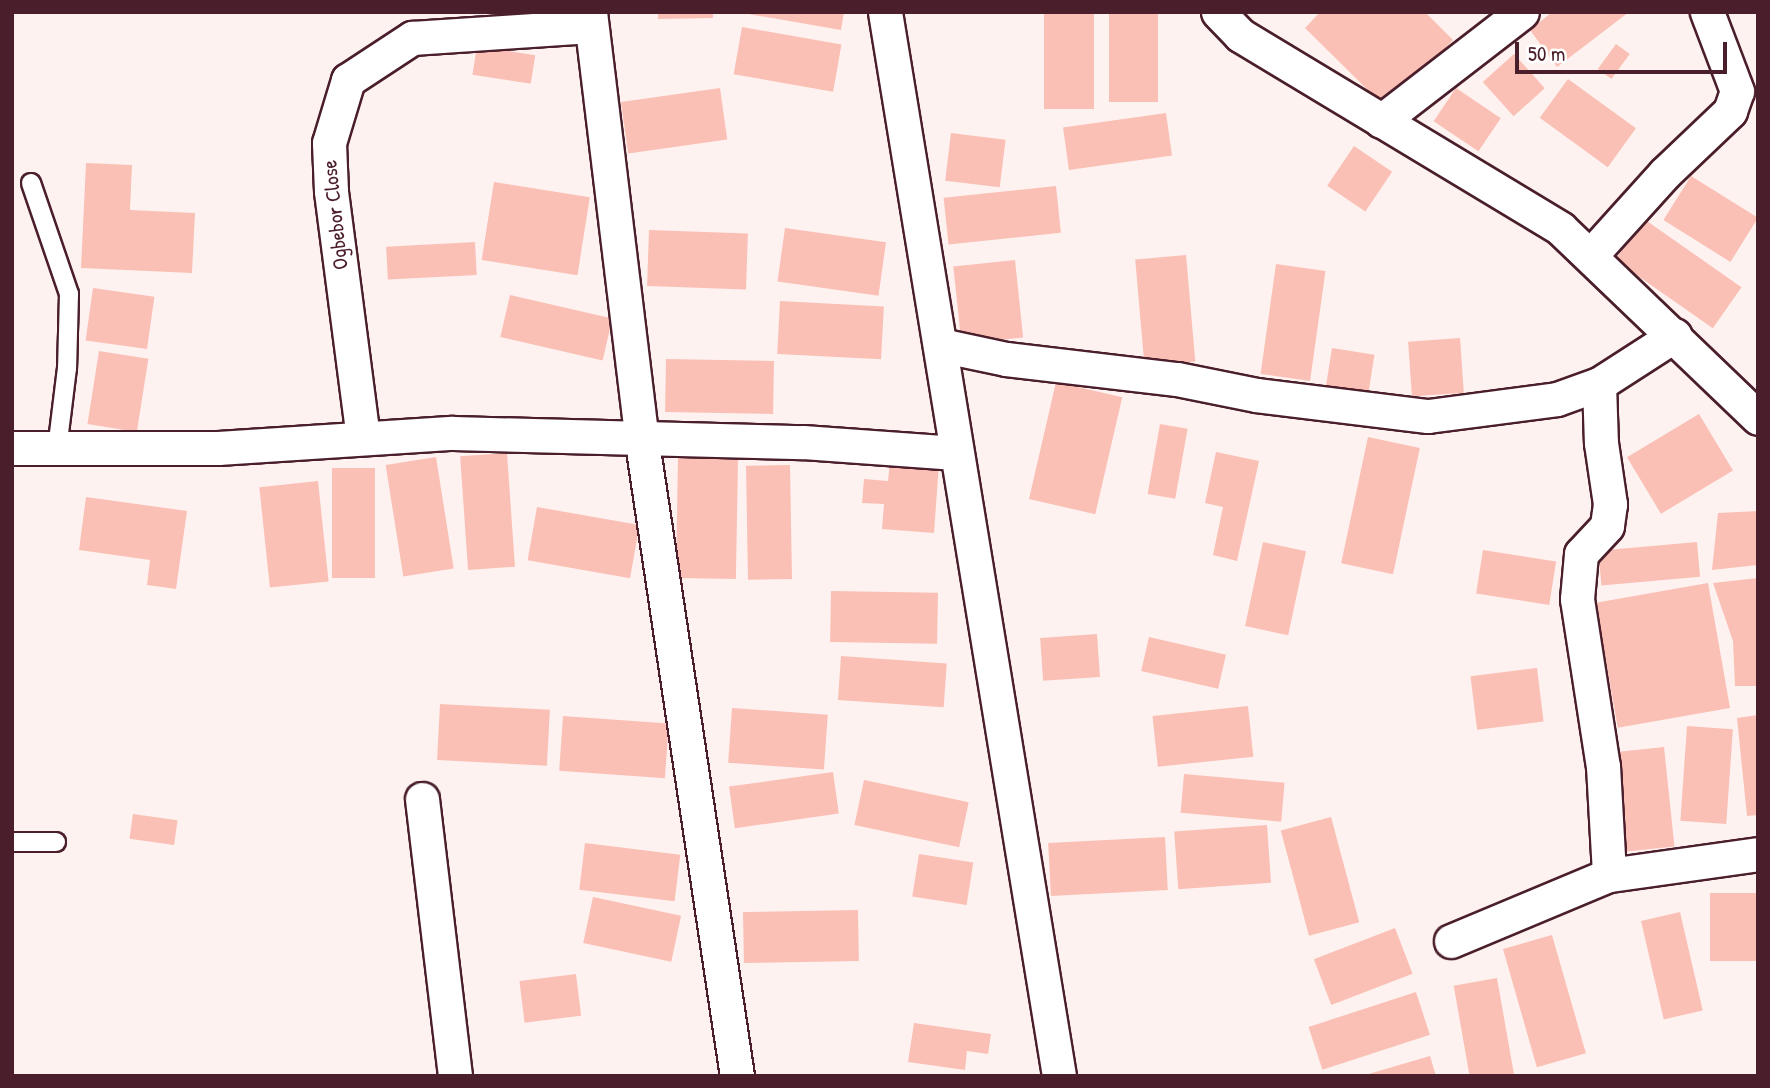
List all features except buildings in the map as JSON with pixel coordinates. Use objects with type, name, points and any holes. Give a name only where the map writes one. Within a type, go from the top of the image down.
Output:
[{"type":"street","points":[[885,12],[1059,1076]]},
{"type":"street","points":[[1218,12],[1240,35],[1381,121],[1508,193],[1561,229],[1675,335],[1758,418]]},
{"type":"street","points":[[1381,121],[1522,12]]},
{"type":"street","points":[[1590,256],[1665,173],[1730,111],[1737,91],[1706,12]]},
{"type":"street","points":[[590,19],[641,436],[737,1076]]},
{"type":"street","name":"Ogbebor Close","points":[[363,439],[328,143],[348,80],[412,38],[590,19]]},
{"type":"street","points":[[940,345],[1006,359],[1177,379],[1256,395],[1428,416],[1558,399],[1599,384],[1675,335]]},
{"type":"street","points":[[1599,384],[1601,443],[1610,504],[1607,526],[1581,554],[1577,599],[1603,766],[1609,875]]},
{"type":"street","points":[[12,448],[218,448],[453,432],[641,436],[956,453]]},
{"type":"street","points":[[422,799],[454,1076]]},
{"type":"street","points":[[1451,942],[1609,875],[1758,854]]},
{"type":"lane","points":[[31,183],[69,294],[68,368],[57,449]]},
{"type":"lane","points":[[12,842],[56,842]]}]
